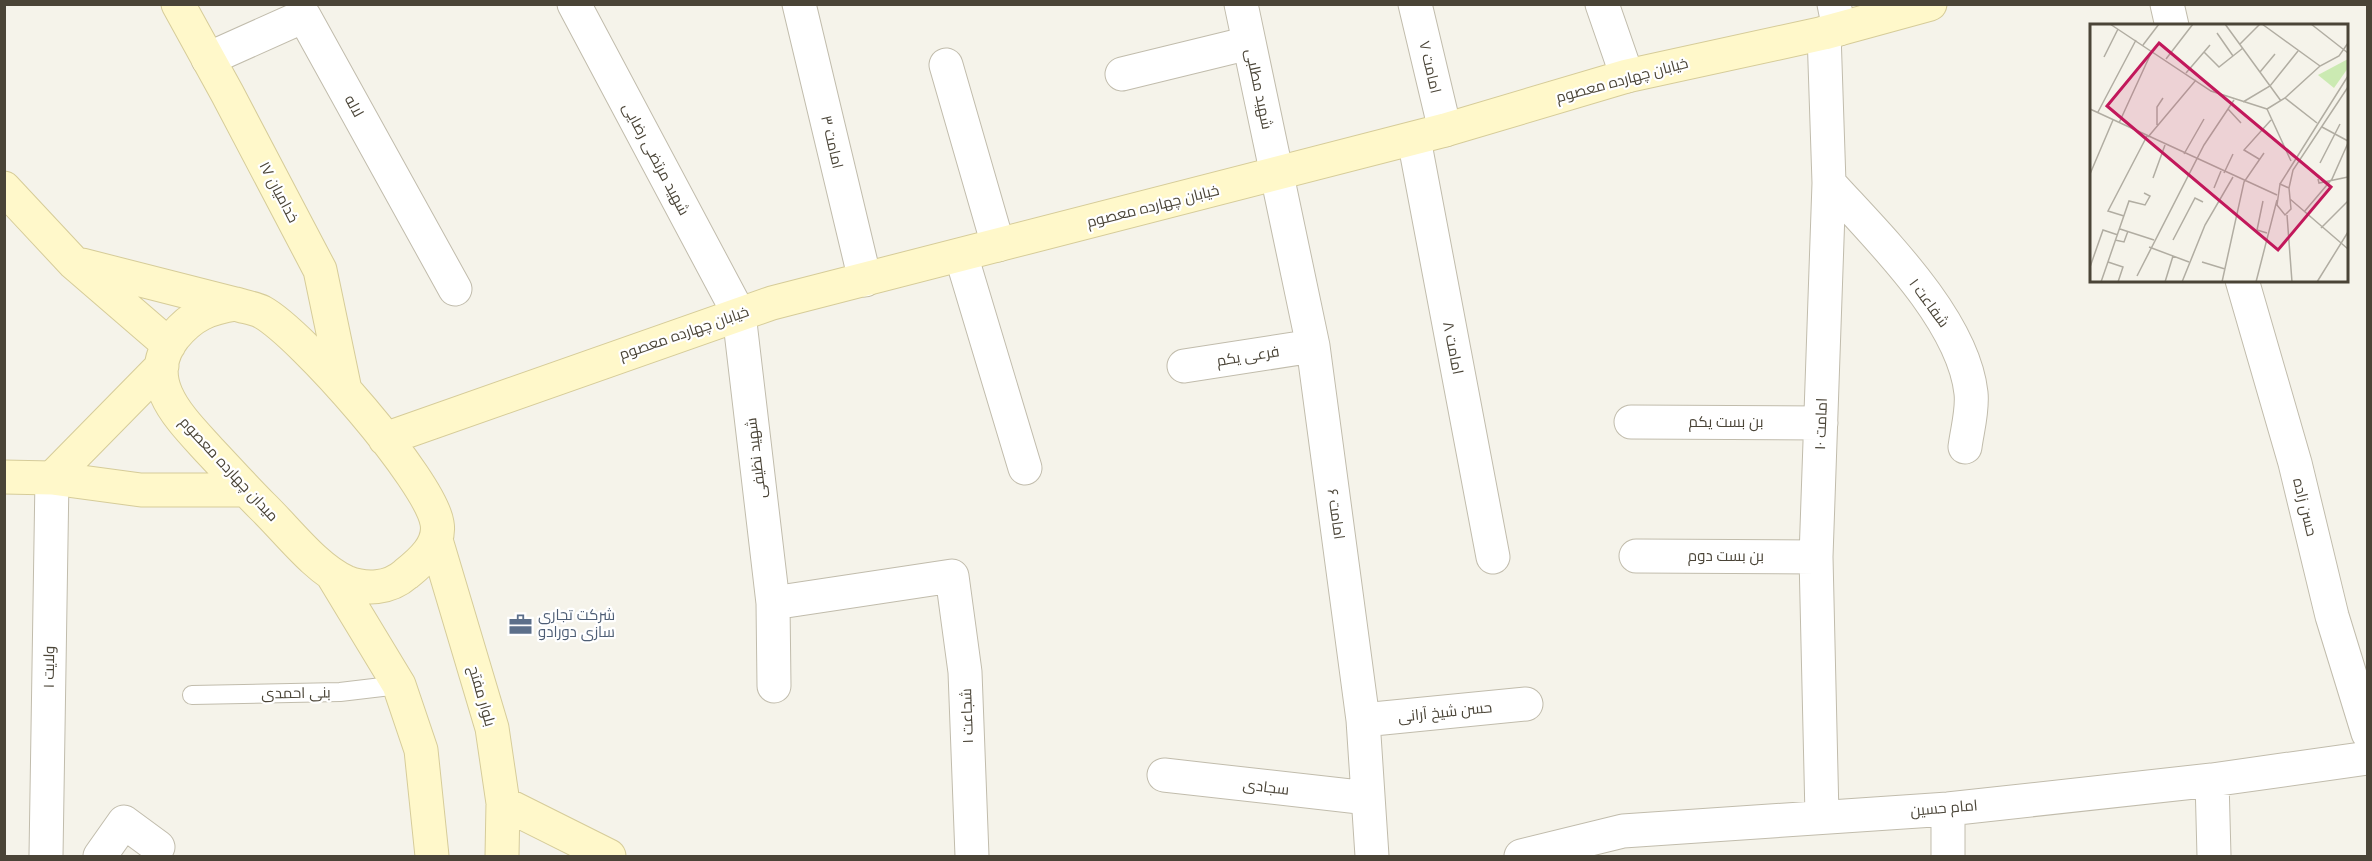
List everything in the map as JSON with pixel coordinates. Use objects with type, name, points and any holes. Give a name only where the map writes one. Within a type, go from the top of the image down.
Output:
[{"type":"street","name":"خدامیان ۱۷","points":[[178,4],[320,270],[346,392]]},
{"type":"street","name":"شهید مرتضی رضایی","points":[[574,4],[739,314]]},
{"type":"street","name":"امامت ۳","points":[[799,4],[865,280]]},
{"type":"street","name":"شهید مطلبی","points":[[1241,4],[1277,174]]},
{"type":"street","name":"امامت ۷","points":[[1415,4],[1445,130]]},
{"type":"street","points":[[1602,4],[1627,76]]},
{"type":"street","name":"خیابان چهارده معصوم","points":[[385,439],[739,314],[1413,139],[1627,76],[1832,22],[1930,4]]},
{"type":"street","points":[[2167,4],[2172,24]]},
{"type":"street","name":"لاله","points":[[208,59],[304,16],[455,289]]},
{"type":"street","name":"امامت ۱۰","points":[[1822,816],[1816,556],[1829,183],[1832,22]]},
{"type":"street","points":[[1122,74],[1249,43]]},
{"type":"street","points":[[946,65],[998,245]]},
{"type":"street","name":"امامت ۸","points":[[1413,139],[1493,557]]},
{"type":"street","name":"امامت ۶","points":[[1277,174],[1313,346],[1363,720],[1372,856]]},
{"type":"street","name":"شفاعت ۱","points":[[1829,183],[1918,285],[1949,330],[1963,362],[1971,394],[1965,447]]},
{"type":"street","points":[[4,188],[165,356]]},
{"type":"street","points":[[961,255],[1025,468]]},
{"type":"street","points":[[74,263],[262,312],[311,353],[346,392],[425,490],[438,524],[436,540]]},
{"type":"street","name":"حسن زاده","points":[[2243,282],[2295,463],[2332,616],[2367,733]]},
{"type":"street","points":[[52,478],[165,356],[184,324],[212,308],[236,304]]},
{"type":"street","name":"شهید نظیفی","points":[[739,314],[772,603],[774,686]]},
{"type":"street","name":"فرعی یکم","points":[[1184,366],[1313,346]]},
{"type":"street","name":"میدان چهارده معصوم","points":[[165,356],[164,391],[174,412],[246,490],[333,576],[364,588],[384,586],[400,579],[421,562],[436,540]]},
{"type":"street","name":"بن بست یکم","points":[[1630,422],[1821,423]]},
{"type":"street","points":[[4,477],[52,478],[141,490],[246,490]]},
{"type":"street","name":"ولایت ۱","points":[[46,856],[52,478]]},
{"type":"street","name":"بلوار مفتح","points":[[436,540],[492,728],[502,803],[502,856]]},
{"type":"street","name":"بن بست دوم","points":[[1636,556],[1816,556]]},
{"type":"street","points":[[333,576],[399,685],[421,750],[432,856]]},
{"type":"street","name":"شجاعت ۱","points":[[772,603],[952,576],[965,672],[972,856]]},
{"type":"street","name":"حسن شیخ آرانی","points":[[1363,720],[1526,704]]},
{"type":"street","name":"امام حسین","points":[[1521,856],[1623,831],[1948,809],[2212,780],[2367,758]]},
{"type":"street","name":"سجادی","points":[[1164,775],[1368,798]]},
{"type":"street","points":[[2212,780],[2214,856]]},
{"type":"street","points":[[502,803],[609,856]]},
{"type":"street","points":[[1948,809],[1948,856]]},
{"type":"street","points":[[100,856],[124,822],[158,847]]},
{"type":"lane","name":"بنی احمدی","points":[[192,695],[340,692],[399,685]]},
{"type":"place","name":"شرکت تجاری سازی دورادو","points":[[520,624]]}]
